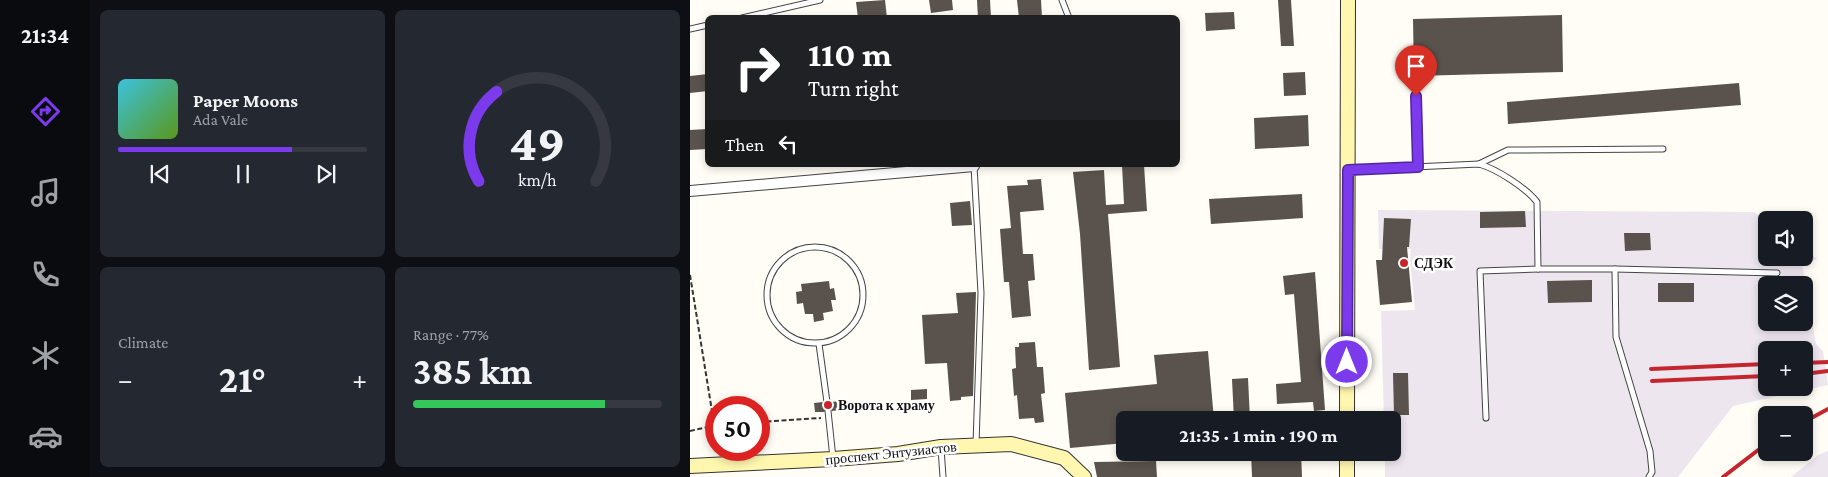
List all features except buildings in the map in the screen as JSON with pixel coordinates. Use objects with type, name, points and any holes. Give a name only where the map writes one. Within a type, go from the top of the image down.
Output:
[{"type":"main road","points":[[1347,411],[1348,0]]},
{"type":"main road","name":"проспект Энтузиастов","points":[[690,466],[833,459],[898,454],[941,447],[1011,444],[1064,458],[1084,477]]},
{"type":"main road","points":[[1347,461],[1347,477]]},
{"type":"street","points":[[690,191],[963,167]]},
{"type":"lane","points":[[755,15],[820,0]]},
{"type":"lane","points":[[1062,0],[1067,15]]},
{"type":"lane","points":[[690,29],[705,26]]},
{"type":"lane","points":[[1416,96],[1418,167]]},
{"type":"lane","points":[[1479,164],[1508,150],[1663,149]]},
{"type":"lane","points":[[1348,170],[1479,164],[1489,167],[1530,194],[1537,202],[1538,269]]},
{"type":"lane","points":[[974,167],[981,293],[976,445]]},
{"type":"lane","points":[[800,249],[825,249],[838,253],[857,270],[862,283],[862,304],[855,324],[842,335],[820,344],[803,342],[787,334],[776,324],[767,308],[765,297],[771,274],[788,255],[800,249]]},
{"type":"lane","points":[[1486,418],[1480,271],[1538,269],[1777,273]]},
{"type":"lane","points":[[1615,270],[1616,338],[1650,451],[1652,472],[1650,477]]},
{"type":"lane","points":[[820,344],[827,402]]},
{"type":"lane","points":[[828,411],[833,459]]},
{"type":"lane","points":[[941,447],[943,477]]},
{"type":"path","points":[[690,275],[710,396]]},
{"type":"path","points":[[770,421],[828,418]]},
{"type":"path","points":[[690,431],[705,427]]},
{"type":"shaded area","points":[[1378,210],[1754,212],[1758,215],[1758,266],[1803,266],[1804,276],[1758,276],[1758,331],[1813,331],[1813,327],[1816,344],[1823,351],[1828,385],[1813,388],[1813,341],[1758,341],[1758,396],[1778,396],[1733,406],[1678,477],[1385,477],[1385,461],[1401,461],[1401,411],[1384,411],[1381,311],[1415,310],[1410,259],[1411,249],[1379,249]]},
{"type":"shaded area","points":[[1828,451],[1828,477],[1791,477],[1813,461],[1818,455]]},
{"type":"railway","points":[[1813,363],[1828,362]]},
{"type":"railway","points":[[1651,369],[1758,364]]},
{"type":"railway","points":[[1813,373],[1828,371]]},
{"type":"railway","points":[[1652,381],[1758,376]]},
{"type":"railway","points":[[1813,417],[1828,409]]},
{"type":"railway","points":[[1723,477],[1758,450]]},
{"type":"place","name":"СДЭК","points":[[1404,263]]},
{"type":"place","name":"Ворота к храму","points":[[828,405]]},
{"type":"route","points":[[1347,362],[1348,170],[1418,167],[1416,96]]}]
